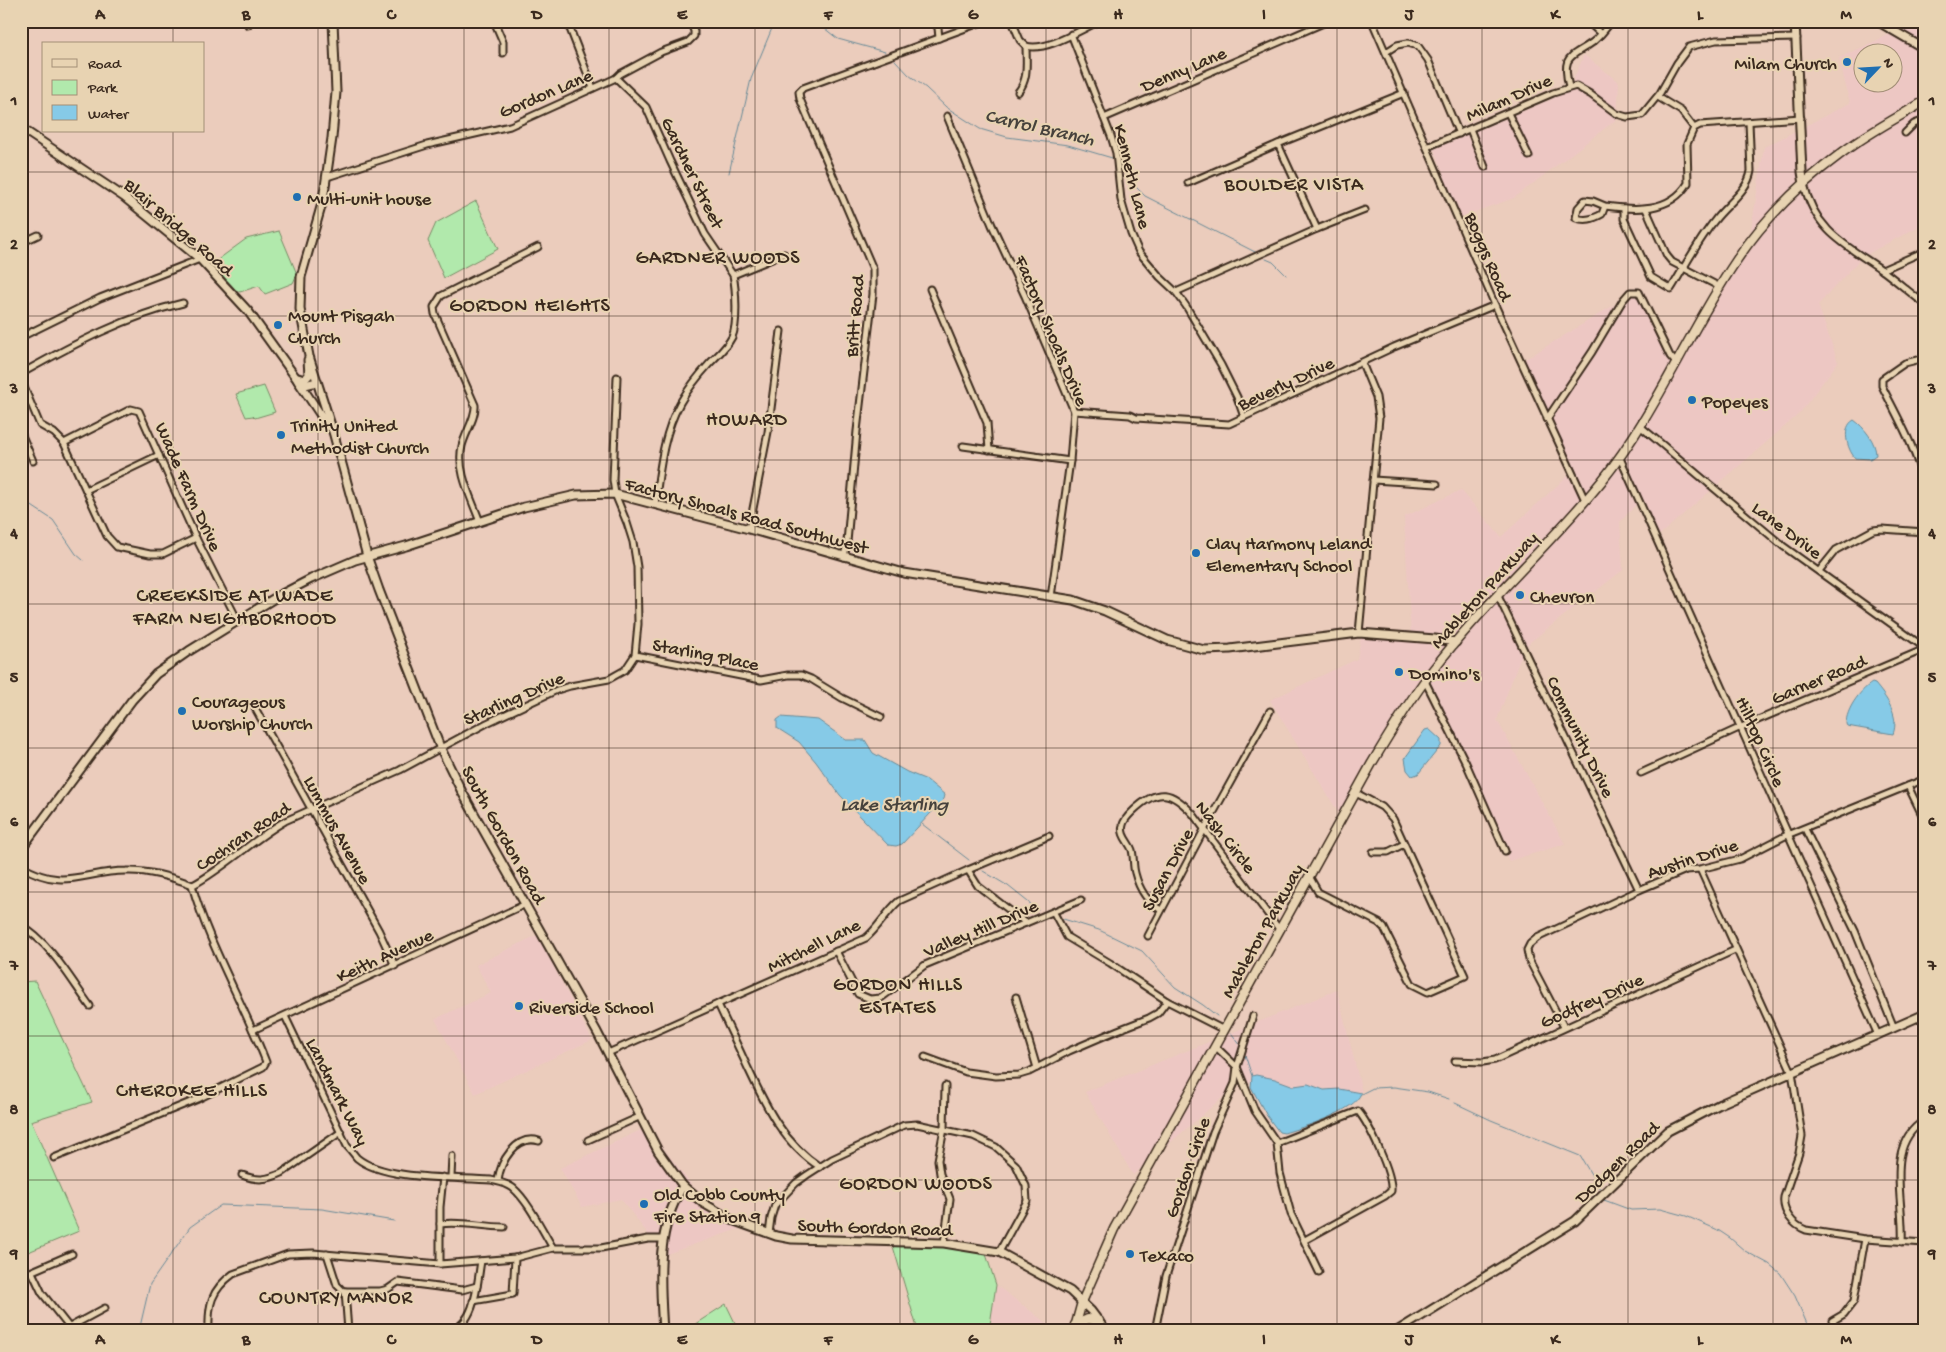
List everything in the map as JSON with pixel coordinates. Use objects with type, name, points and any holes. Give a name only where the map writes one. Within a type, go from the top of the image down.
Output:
[{"type":"main road","name":"Mableton Parkway","points":[[1075,1328],[1082,1302],[1114,1229],[1279,929],[1388,736],[1425,681],[1456,642],[1585,500],[1620,458],[1720,287],[1736,261],[1759,231],[1804,184],[1844,151],[1925,101]]},
{"type":"main road","points":[[1075,1328],[1088,1319],[1099,1321]]},
{"type":"street","name":"South Gordon Road","points":[[333,21],[336,92],[327,177],[323,200],[301,277],[300,309],[309,356],[334,435],[367,556],[440,747],[475,817],[526,904],[608,1053],[658,1151],[684,1186],[703,1203],[732,1220],[769,1234],[809,1241],[944,1243],[999,1252],[1070,1291],[1082,1302],[1106,1331]]},
{"type":"street","points":[[494,21],[504,42],[503,53]]},
{"type":"street","points":[[567,21],[592,88]]},
{"type":"street","name":"Gordon Lane","points":[[327,177],[427,145],[510,126],[549,110],[616,78],[629,69],[688,42],[694,36],[690,21]]},
{"type":"street","points":[[933,21],[938,28],[940,38],[984,21]]},
{"type":"street","points":[[1012,21],[1020,40],[1026,46],[1032,48],[1046,46],[1100,21]]},
{"type":"street","name":"Denny Lane","points":[[1104,118],[1328,21]]},
{"type":"street","name":"Boggs Road","points":[[1372,21],[1495,305],[1585,500]]},
{"type":"street","points":[[1586,21],[1601,34]]},
{"type":"street","points":[[1569,87],[1566,75],[1568,60],[1576,51],[1592,42],[1612,21]]},
{"type":"street","points":[[1795,21],[1802,172],[1812,207],[1824,226],[1837,240],[1882,270],[1925,304]]},
{"type":"street","points":[[1877,21],[1925,49]]},
{"type":"street","name":"Kenneth Lane","points":[[1071,34],[1116,153],[1121,200],[1131,234],[1144,258],[1176,292],[1186,306],[1221,365],[1237,397],[1244,417]]},
{"type":"street","name":"Britt Road","points":[[844,557],[873,294],[873,269],[800,99],[799,92],[804,88],[940,38]]},
{"type":"street","name":"Milam Drive","points":[[1427,147],[1569,87],[1576,86],[1585,90],[1622,116],[1642,115],[1658,97],[1686,48],[1716,40],[1797,38]]},
{"type":"street","points":[[1386,52],[1397,45],[1408,43],[1422,49],[1459,134]]},
{"type":"street","points":[[1018,92],[1024,85],[1026,46]]},
{"type":"street","name":"Gardner Street","points":[[616,78],[646,106],[705,234],[733,275]]},
{"type":"street","points":[[1188,184],[1278,144],[1404,93]]},
{"type":"street","points":[[1658,97],[1681,112],[1694,128]]},
{"type":"street","points":[[1508,113],[1529,156]]},
{"type":"street","name":"Factory Shoals Drive","points":[[947,116],[992,225],[1074,411],[1070,461],[1051,597]]},
{"type":"street","points":[[1605,206],[1602,214],[1595,218],[1586,220],[1576,218],[1578,208],[1585,200],[1605,206],[1646,209],[1666,202],[1678,195],[1688,183],[1687,144],[1694,128],[1700,125],[1800,118]]},
{"type":"street","points":[[1905,133],[1914,124],[1925,120]]},
{"type":"street","points":[[1624,208],[1624,219],[1651,277],[1671,289],[1715,220],[1743,189],[1750,178],[1752,171],[1749,122]]},
{"type":"street","name":"Blair Bridge Road","points":[[21,128],[124,197],[200,259],[248,311],[334,435]]},
{"type":"street","points":[[1470,129],[1485,166]]},
{"type":"street","points":[[1278,144],[1317,229]]},
{"type":"street","points":[[1646,209],[1667,256],[1672,262],[1720,287]]},
{"type":"street","points":[[1176,292],[1317,229],[1365,210]]},
{"type":"street","points":[[21,242],[38,235]]},
{"type":"street","points":[[480,522],[460,460],[465,434],[475,412],[474,405],[435,314],[434,307],[441,296],[538,247]]},
{"type":"street","points":[[1882,270],[1925,252]]},
{"type":"street","points":[[655,504],[668,429],[680,403],[732,336],[735,310],[733,275],[784,254]]},
{"type":"street","points":[[21,337],[94,301],[200,259]]},
{"type":"street","points":[[930,289],[985,416],[989,432],[989,450]]},
{"type":"street","points":[[1547,419],[1592,352],[1622,300],[1630,292],[1639,292],[1670,356],[1676,363]]},
{"type":"street","points":[[184,304],[168,307],[110,328],[24,372],[21,379],[40,425],[54,433],[64,443],[107,536],[117,547],[150,554],[163,554],[196,538]]},
{"type":"street","name":"Beverly Drive","points":[[1074,411],[1130,415],[1136,418],[1229,424],[1495,305]]},
{"type":"street","points":[[749,529],[768,432],[781,331]]},
{"type":"street","points":[[295,377],[304,380],[309,375],[307,364],[309,356]]},
{"type":"street","points":[[1925,358],[1905,363],[1882,379],[1882,386],[1923,467],[1925,489]]},
{"type":"street","points":[[1359,633],[1379,433],[1379,408],[1362,363]]},
{"type":"street","points":[[617,376],[613,480],[615,494],[627,523],[636,554],[638,607],[635,655]]},
{"type":"street","points":[[295,377],[302,384],[317,382]]},
{"type":"street","name":"Wade Farm Drive","points":[[64,443],[131,410],[139,411],[196,538],[238,620]]},
{"type":"street","name":"Lane Drive","points":[[1640,426],[1760,528],[1925,648]]},
{"type":"street","points":[[21,433],[33,461]]},
{"type":"street","points":[[963,446],[1070,461]]},
{"type":"street","points":[[86,490],[159,455]]},
{"type":"street","name":"Hilltop Circle","points":[[1620,458],[1878,1035]]},
{"type":"street","points":[[1373,480],[1437,484]]},
{"type":"street","name":"Factory Shoals Road Southwest","points":[[21,849],[142,687],[172,662],[238,620],[311,579],[367,556],[406,546],[542,501],[576,495],[615,494],[749,529],[904,573],[1072,600],[1167,640],[1204,650],[1230,649],[1359,633],[1456,642]]},
{"type":"street","points":[[1819,571],[1836,550],[1873,530],[1925,532]]},
{"type":"street","name":"Community Drive","points":[[1498,596],[1639,890]]},
{"type":"street","name":"Garner Road","points":[[1642,773],[1740,728],[1925,648]]},
{"type":"street","name":"Starling Place","points":[[635,655],[761,680],[788,675],[801,675],[881,717]]},
{"type":"street","name":"Starling Drive","points":[[440,747],[557,690],[616,677],[625,670],[635,655]]},
{"type":"street","points":[[1425,681],[1466,763],[1505,851]]},
{"type":"street","name":"Lummus Avenue","points":[[254,708],[380,931],[395,966]]},
{"type":"street","name":"Susan Drive","points":[[1148,936],[1204,828],[1270,711]]},
{"type":"street","name":"Cochran Road","points":[[21,866],[32,873],[61,880],[127,871],[158,874],[184,880],[192,885],[221,868],[271,829],[311,808],[400,770],[440,747]]},
{"type":"street","name":"Austin Drive","points":[[1564,1027],[1529,960],[1527,950],[1530,944],[1537,938],[1686,870],[1700,869],[1740,859],[1787,835],[1925,779]]},
{"type":"street","points":[[1908,786],[1925,821]]},
{"type":"street","points":[[1309,876],[1316,889],[1323,894],[1384,928],[1412,984],[1428,992],[1465,976],[1390,814],[1382,806],[1356,793]]},
{"type":"street","name":"Nash Circle","points":[[1161,910],[1148,901],[1140,886],[1135,873],[1132,851],[1123,833],[1122,826],[1144,802],[1158,795],[1168,795],[1178,799],[1204,828],[1279,929]]},
{"type":"street","points":[[1805,829],[1855,931],[1894,1028]]},
{"type":"street","name":"Mitchell Lane","points":[[608,1053],[866,938],[876,930],[891,907],[899,900],[1049,836]]},
{"type":"street","points":[[1373,852],[1388,852],[1404,844]]},
{"type":"street","points":[[1700,869],[1735,950],[1792,1072],[1802,1136],[1799,1153],[1784,1197],[1783,1203],[1788,1216],[1799,1227],[1806,1230],[1865,1239],[1925,1243]]},
{"type":"street","points":[[968,870],[978,886],[1026,923]]},
{"type":"street","points":[[54,1158],[198,1100],[263,1067],[266,1062],[201,917],[192,885]]},
{"type":"street","name":"Valley Hill Drive","points":[[836,951],[858,994],[876,1000],[889,994],[925,965],[1081,900]]},
{"type":"street","name":"Keith Avenue","points":[[253,1030],[526,904]]},
{"type":"street","points":[[1054,912],[1067,937],[1110,962],[1167,1001],[1224,1030]]},
{"type":"street","points":[[21,926],[37,936],[90,1006]]},
{"type":"street","name":"Godfrey Drive","points":[[1455,1061],[1483,1062],[1495,1060],[1735,950]]},
{"type":"street","points":[[1016,997],[1037,1068]]},
{"type":"street","points":[[925,1057],[966,1072],[988,1075],[1019,1075],[1069,1051],[1149,1018],[1158,1013],[1167,1001]]},
{"type":"street","points":[[718,1004],[758,1091],[774,1120],[796,1146],[820,1166]]},
{"type":"street","name":"Dodgen Road","points":[[1397,1331],[1575,1221],[1668,1132],[1720,1104],[1925,1014]]},
{"type":"street","name":"Landmark Way","points":[[284,1016],[347,1146],[357,1158],[366,1164],[397,1173],[498,1181],[513,1188],[525,1202],[553,1248]]},
{"type":"street","name":"Gordon Circle","points":[[1155,1331],[1166,1276],[1213,1132],[1235,1083],[1237,1067],[1253,1016]]},
{"type":"street","points":[[1216,1046],[1237,1067],[1255,1111],[1277,1143],[1280,1173],[1291,1214],[1319,1272]]},
{"type":"street","points":[[944,1243],[950,1199],[939,1167],[944,1129],[945,1086]]},
{"type":"street","points":[[1277,1143],[1358,1111],[1366,1120],[1389,1177],[1391,1191],[1385,1196],[1305,1240]]},
{"type":"street","points":[[588,1140],[639,1117]]},
{"type":"street","points":[[1902,1242],[1900,1153],[1907,1135],[1925,1120]]},
{"type":"street","points":[[769,1234],[775,1205],[796,1183],[820,1166],[904,1125],[917,1124],[973,1136],[986,1141],[1008,1156],[1016,1165],[1023,1177],[1028,1195],[1027,1201],[999,1252]]},
{"type":"street","points":[[242,1175],[264,1180],[277,1175],[341,1132]]},
{"type":"street","points":[[498,1181],[504,1161],[516,1146],[533,1139],[539,1140]]},
{"type":"street","points":[[451,1177],[452,1156]]},
{"type":"street","points":[[440,1264],[443,1177]]},
{"type":"street","points":[[663,1331],[661,1292],[662,1239],[667,1219],[684,1186]]},
{"type":"street","points":[[440,1224],[478,1224],[504,1227]]},
{"type":"street","points":[[210,1331],[209,1304],[215,1293],[227,1279],[233,1274],[288,1254],[313,1252],[440,1264],[515,1258],[553,1248],[601,1248],[648,1239],[662,1239]]},
{"type":"street","points":[[1832,1321],[1844,1314],[1854,1301],[1865,1239]]},
{"type":"street","points":[[21,1276],[72,1254]]},
{"type":"street","points":[[327,1254],[337,1285],[345,1291],[380,1291],[388,1289],[398,1282],[462,1290],[477,1286]]},
{"type":"street","points":[[473,1301],[513,1294],[515,1258]]},
{"type":"street","points":[[451,1331],[460,1328],[466,1322],[477,1286],[481,1261]]},
{"type":"street","points":[[32,1272],[42,1292],[70,1329],[105,1308]]},
{"type":"street","points":[[345,1291],[348,1331]]},
{"type":"shaded area","points":[[1918,21],[1925,21],[1925,223],[1862,257],[1818,305],[1838,362],[1799,414],[1657,537],[1642,498],[1620,522],[1623,570],[1525,646],[1497,720],[1565,844],[1509,861],[1427,679],[1344,822],[1270,700],[1357,659],[1361,637],[1411,637],[1404,517],[1461,490],[1501,537],[1573,471],[1524,360],[1640,289],[1677,367],[1750,237],[1764,147],[1850,103],[1839,58],[1854,51],[1854,92],[1904,92],[1904,42],[1873,42]]},
{"type":"shaded area","points":[[1584,55],[1619,82],[1617,119],[1514,198],[1460,217],[1434,149],[1568,92]]},
{"type":"shaded area","name":"Riverside School","points":[[537,935],[592,1040],[475,1094],[435,1019],[491,993],[476,965]]},
{"type":"shaded area","points":[[1337,990],[1362,1092],[1240,1082],[1133,1175],[1085,1092]]},
{"type":"shaded area","points":[[647,1127],[700,1196],[747,1226],[664,1255],[621,1199],[582,1207],[560,1168]]},
{"type":"shaded area","points":[[996,1285],[1057,1331],[989,1331]]},
{"type":"green space","points":[[476,201],[498,249],[444,278],[428,241],[436,223]]},
{"type":"green space","points":[[279,231],[297,274],[293,283],[265,294],[259,286],[240,292],[212,264],[246,239]]},
{"type":"green space","points":[[264,386],[275,412],[255,418],[253,416],[246,417],[236,394]]},
{"type":"green space","points":[[35,981],[92,1102],[31,1121],[79,1231],[21,1255],[21,982]]},
{"type":"green space","points":[[892,1243],[984,1248],[996,1285],[989,1331],[918,1331]]},
{"type":"green space","points":[[726,1304],[739,1331],[689,1331],[689,1328]]},
{"type":"water","points":[[1854,420],[1872,440],[1876,455],[1870,459],[1855,458],[1852,454],[1846,433],[1850,423]]},
{"type":"water","points":[[1872,683],[1879,689],[1891,707],[1895,720],[1893,734],[1847,726],[1846,724],[1848,713],[1854,701]]},
{"type":"water","name":"Lake Starling","points":[[781,717],[818,720],[846,740],[865,740],[873,753],[907,772],[927,780],[945,795],[944,799],[902,844],[896,846],[888,845],[840,795],[799,742],[777,728],[777,720]]},
{"type":"water","points":[[1429,729],[1441,740],[1441,746],[1418,774],[1412,776],[1407,770],[1405,758],[1425,730]]},
{"type":"water","points":[[1256,1075],[1294,1086],[1308,1084],[1324,1090],[1339,1089],[1361,1093],[1357,1100],[1339,1112],[1315,1123],[1284,1133],[1279,1132],[1267,1116],[1251,1087],[1252,1076]]},
{"type":"waterway","points":[[729,173],[751,79],[775,21]]},
{"type":"waterway","points":[[815,21],[838,39],[885,52]]},
{"type":"waterway","name":"Carrol Branch","points":[[895,60],[909,75],[946,107],[980,129],[1007,137],[1068,145],[1112,158]]},
{"type":"waterway","points":[[1120,164],[1130,181],[1145,196],[1257,253]]},
{"type":"waterway","points":[[1266,259],[1273,262],[1286,275]]},
{"type":"waterway","points":[[21,499],[53,520],[76,554],[83,560]]},
{"type":"waterway","points":[[922,824],[969,860]]},
{"type":"waterway","points":[[983,871],[1008,886],[1038,910]]},
{"type":"waterway","points":[[1060,918],[1099,930],[1142,951],[1175,987],[1217,1016]]},
{"type":"waterway","points":[[1232,1034],[1241,1046]]},
{"type":"waterway","points":[[1245,1055],[1252,1076]]},
{"type":"waterway","points":[[1361,1094],[1373,1088],[1394,1087],[1428,1092],[1449,1099]]},
{"type":"waterway","points":[[1455,1103],[1491,1120],[1580,1156],[1600,1189]]},
{"type":"waterway","points":[[1604,1200],[1631,1210],[1660,1209],[1686,1216],[1718,1230],[1745,1251],[1769,1264],[1780,1273],[1795,1296],[1810,1331]]},
{"type":"waterway","points":[[139,1331],[150,1284],[190,1227],[221,1205],[322,1209],[394,1221]]},
{"type":"place","name":"Milam Church","points":[[1847,62]]},
{"type":"place","name":"Multi-unit house","points":[[297,197]]},
{"type":"place","name":"Mount Pisgah Church","points":[[278,325]]},
{"type":"place","name":"Popeyes","points":[[1692,400]]},
{"type":"place","name":"Trinity United Methodist Church","points":[[281,435]]},
{"type":"place","name":"Clay Harmony Leland Elementary School","points":[[1196,553]]},
{"type":"place","name":"Chevron","points":[[1520,595]]},
{"type":"place","name":"Domino's","points":[[1399,672]]},
{"type":"place","name":"Courageous Worship Church","points":[[182,711]]},
{"type":"place","name":"Riverside School","points":[[519,1006]]},
{"type":"place","name":"Old Cobb County Fire Station 9","points":[[644,1204]]},
{"type":"place","name":"Texaco","points":[[1130,1254]]},
{"type":"district","name":"BOULDER VISTA","points":[[1294,183]]},
{"type":"district","name":"GARDNER WOODS","points":[[718,256]]},
{"type":"district","name":"GORDON HEIGHTS","points":[[530,304]]},
{"type":"district","name":"HOWARD","points":[[747,418]]},
{"type":"district","name":"CREEKSIDE AT WADE FARM NEIGHBORHOOD","points":[[235,606]]},
{"type":"district","name":"GORDON HILLS ESTATES","points":[[898,994]]},
{"type":"district","name":"CHEROKEE HILLS","points":[[192,1089]]},
{"type":"district","name":"GORDON WOODS","points":[[916,1182]]},
{"type":"district","name":"COUNTRY MANOR","points":[[336,1296]]}]
